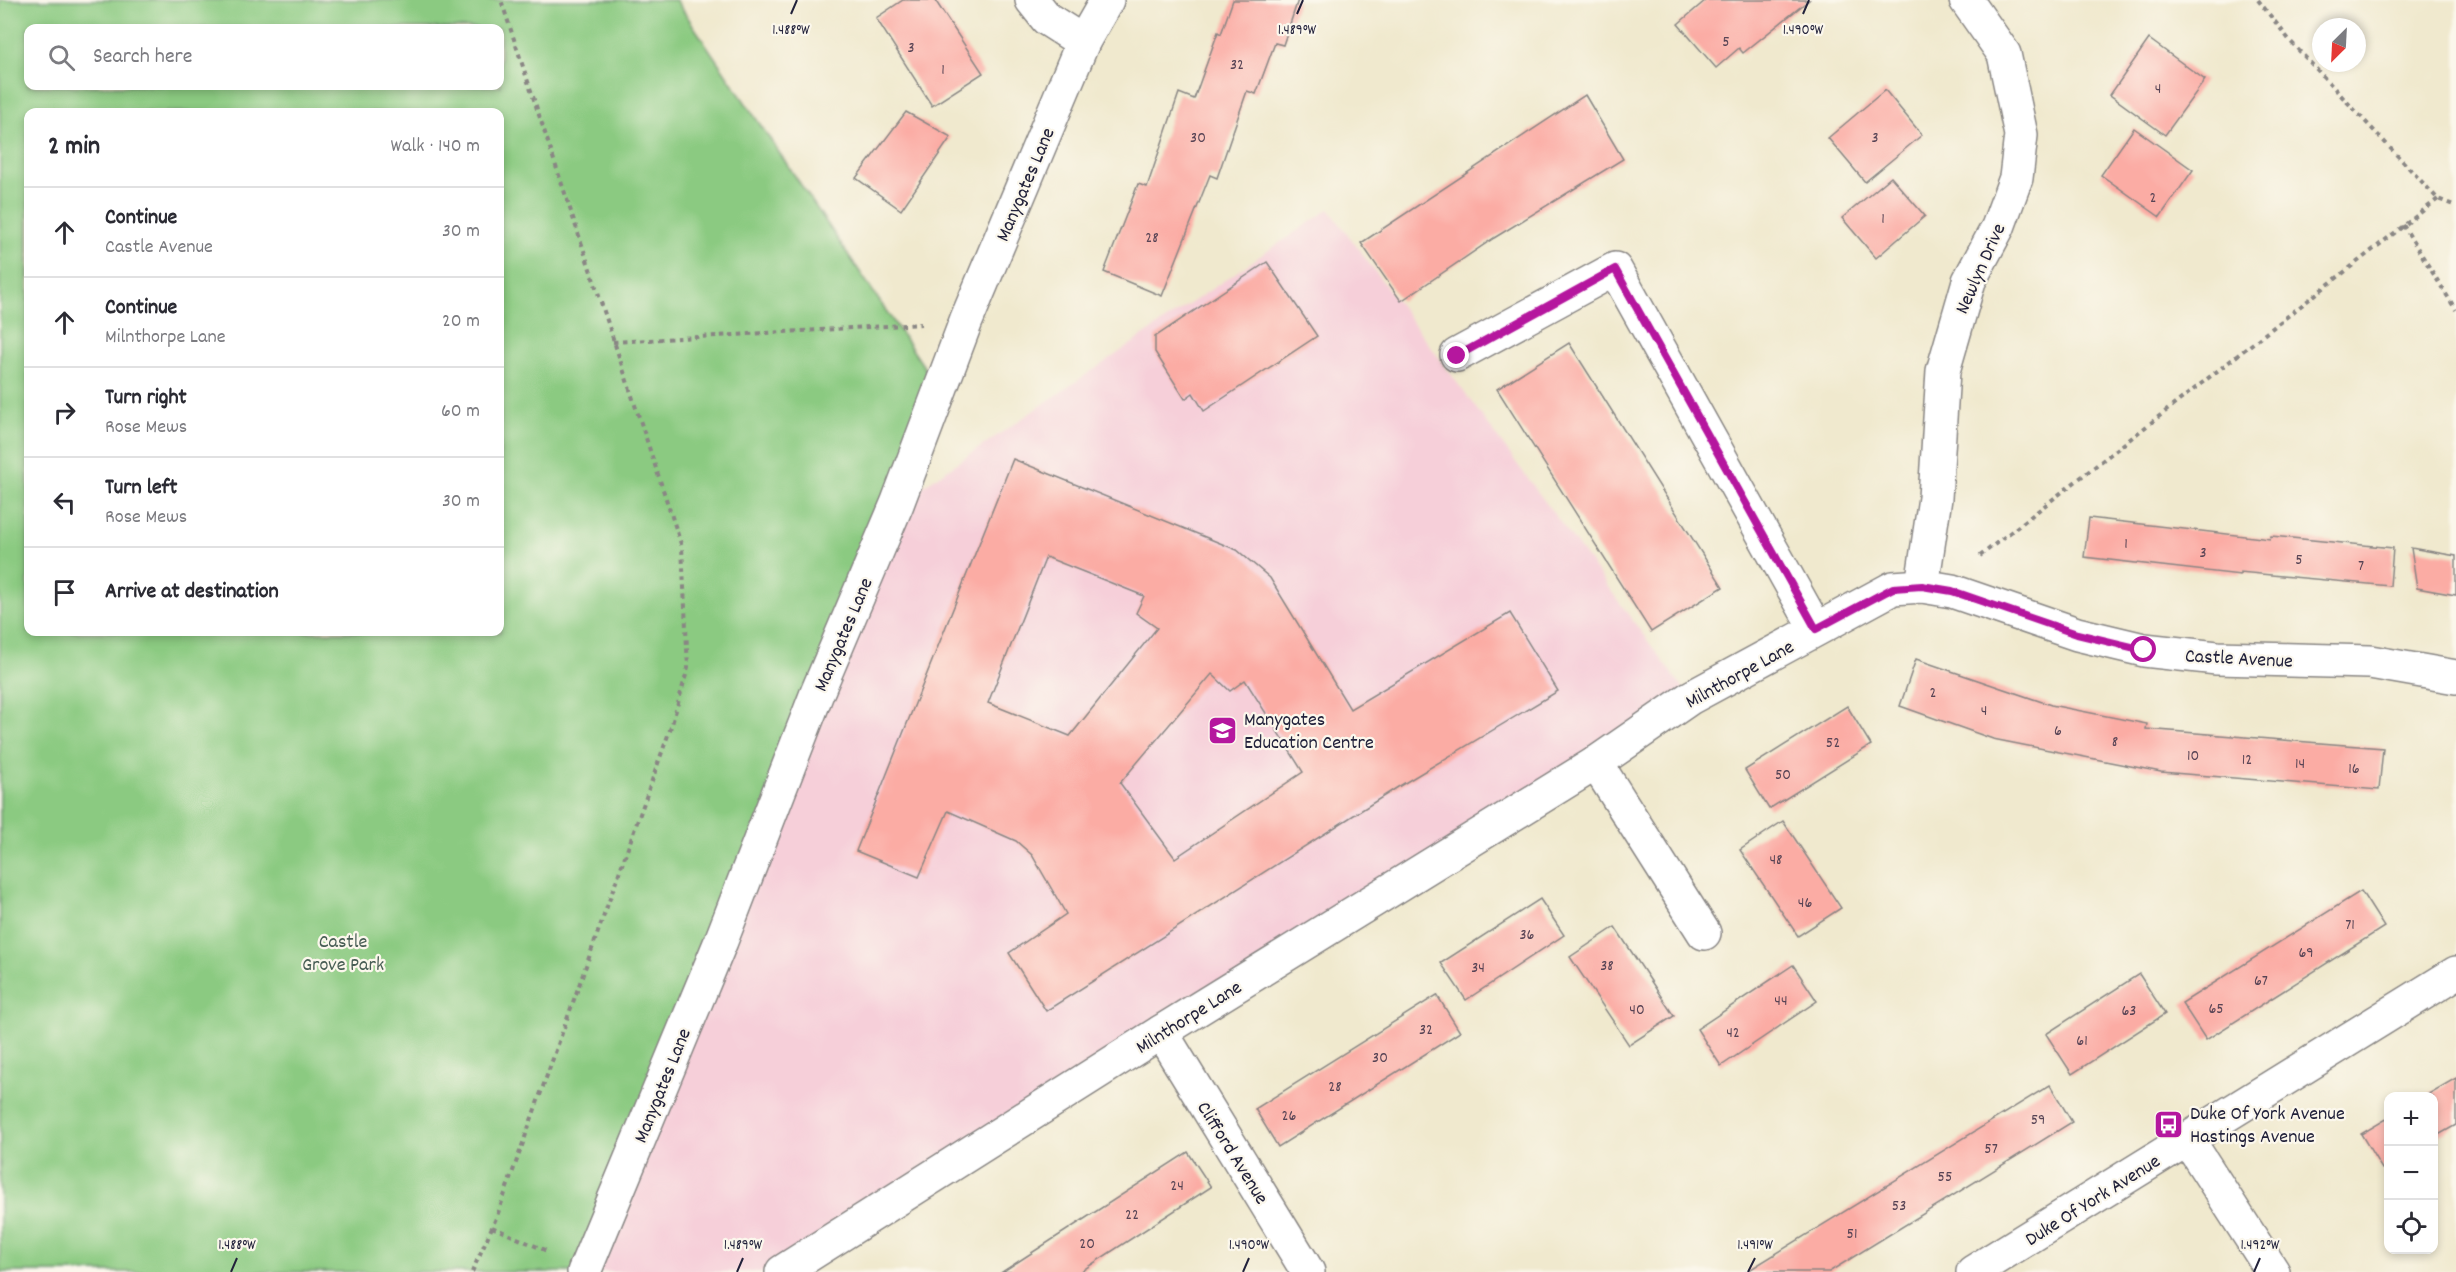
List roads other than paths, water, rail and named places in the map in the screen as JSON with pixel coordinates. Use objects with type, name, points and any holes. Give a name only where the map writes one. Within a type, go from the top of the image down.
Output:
[{"type":"street","points":[[1032,0],[1047,19],[1083,42]]},
{"type":"street","name":"Manygates Lane","points":[[585,1270],[721,941],[817,693],[897,504],[966,321],[1083,42],[1107,0]]},
{"type":"street","name":"Newlyn Drive","points":[[1922,586],[1935,498],[1943,371],[1969,281],[1998,227],[2016,178],[2021,135],[2004,54],[1966,0]]},
{"type":"street","points":[[1457,356],[1615,269],[1816,629]]},
{"type":"street","name":"Milnthorpe Lane","points":[[782,1272],[1161,1032],[1596,763],[1690,698],[1893,588],[1922,586]]},
{"type":"street","name":"Castle Avenue","points":[[1922,586],[1952,591],[2077,634],[2144,650],[2217,658],[2370,662],[2456,677]]},
{"type":"street","points":[[1596,763],[1704,933]]},
{"type":"street","name":"Duke Of York Avenue","points":[[1973,1272],[2456,973]]},
{"type":"street","name":"Clifford Avenue","points":[[1161,1032],[1308,1272]]},
{"type":"street","points":[[2188,1140],[2273,1272]]},
{"type":"place","name":"Manygates Education Centre","points":[[1223,730]]},
{"type":"place","name":"Duke Of York Avenue Hastings Avenue","points":[[2169,1124]]},
{"type":"park label","name":"Castle Grove Park","points":[[343,952]]}]
